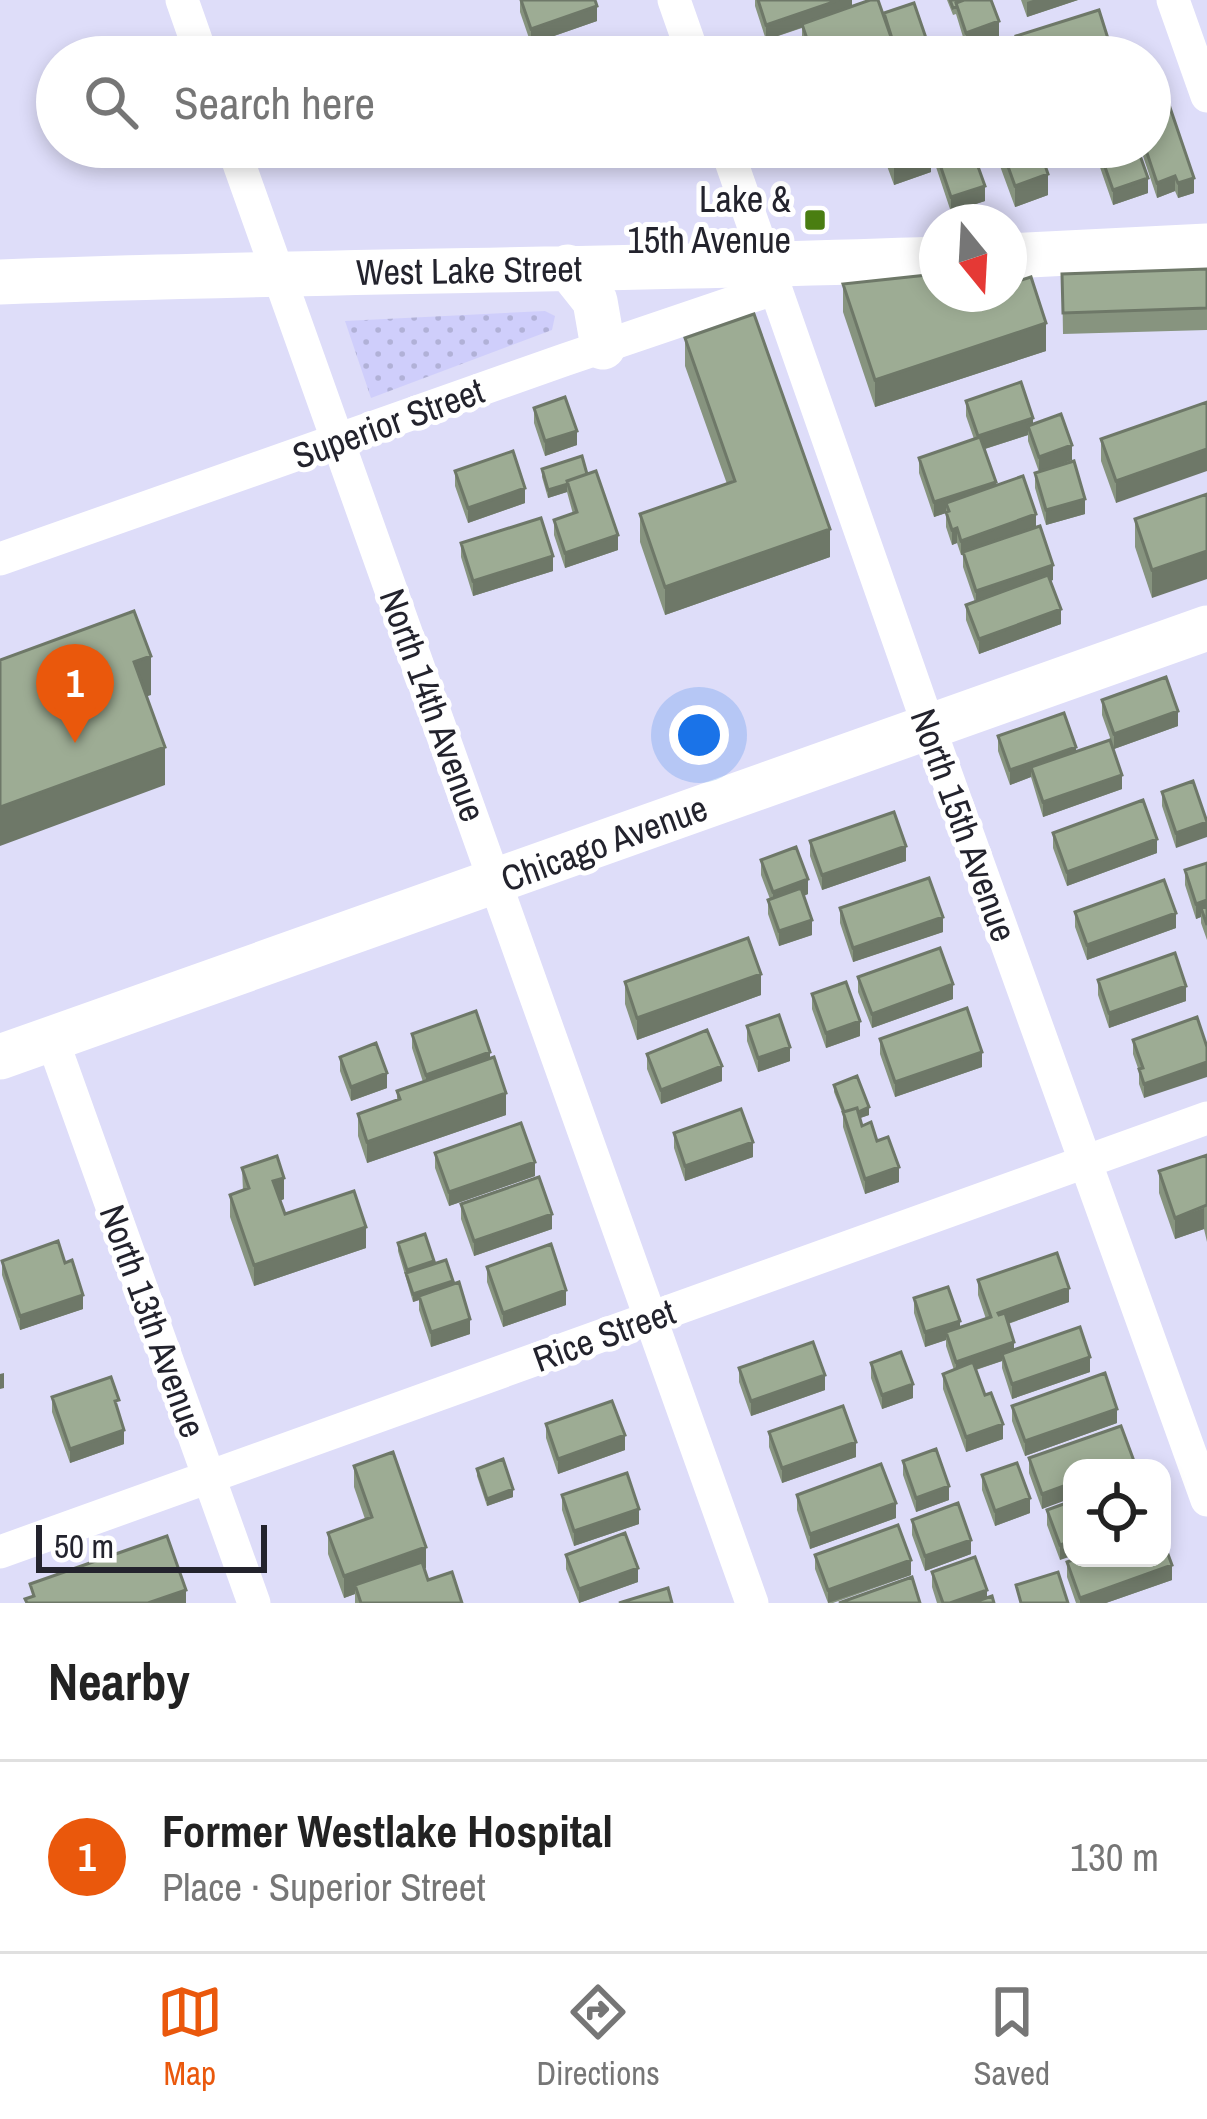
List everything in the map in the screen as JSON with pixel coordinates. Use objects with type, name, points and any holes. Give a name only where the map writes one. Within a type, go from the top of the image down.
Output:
[{"type":"main road","points":[[1027,255],[1207,246]]},
{"type":"main road","name":"West Lake Street","points":[[0,282],[568,267],[772,277],[919,261]]},
{"type":"main road","points":[[568,267],[595,301],[603,347]]},
{"type":"main road","name":"Chicago Avenue","points":[[0,1057],[1207,628]]},
{"type":"street","points":[[182,0],[195,36]]},
{"type":"street","points":[[674,0],[687,36]]},
{"type":"street","points":[[1173,0],[1207,96]]},
{"type":"street","name":"North 14th Avenue","points":[[240,168],[752,1603]]},
{"type":"street","name":"North 15th Avenue","points":[[733,168],[1207,1500]]},
{"type":"street","name":"Superior Street","points":[[0,559],[603,347],[772,277]]},
{"type":"street","name":"North 13th Avenue","points":[[52,1039],[254,1603]]},
{"type":"street","name":"Rice Street","points":[[0,1552],[1207,1118]]},
{"type":"shaded area","points":[[545,311],[555,316],[552,330],[371,398],[345,321]]},
{"type":"building","points":[[521,0],[595,0],[597,6],[531,29]]},
{"type":"building","points":[[758,0],[839,0],[766,25]]},
{"type":"building","points":[[878,0],[891,36],[806,36],[802,24]]},
{"type":"building","points":[[991,0],[999,21],[966,33],[956,3]]},
{"type":"building","points":[[914,3],[925,36],[891,36],[884,13]]},
{"type":"building","points":[[1099,10],[1107,36],[1016,36]]},
{"type":"building","points":[[1171,110],[1194,178],[1178,183],[1175,176],[1157,183],[1152,168],[1171,168]]},
{"type":"building","points":[[941,168],[979,168],[985,186],[951,197]]},
{"type":"building","points":[[1009,168],[1046,168],[1048,174],[1015,186]]},
{"type":"building","points":[[1105,168],[1144,168],[1148,178],[1113,190]]},
{"type":"building","points":[[1207,269],[1207,308],[1063,313],[1062,274]]},
{"type":"building","points":[[919,276],[919,312],[1027,312],[1027,278],[1031,277],[1046,323],[875,380],[843,284]]},
{"type":"building","points":[[754,314],[830,529],[665,587],[640,514],[735,481],[685,338]]},
{"type":"building","points":[[1021,382],[1033,418],[978,436],[966,401]]},
{"type":"building","points":[[565,397],[577,431],[545,441],[534,408]]},
{"type":"building","points":[[1207,402],[1207,449],[1116,481],[1101,439]]},
{"type":"building","points":[[1061,414],[1072,445],[1039,457],[1028,426]]},
{"type":"building","points":[[980,437],[996,482],[934,502],[919,458]]},
{"type":"building","points":[[513,451],[525,488],[468,508],[455,471]]},
{"type":"building","points":[[582,456],[587,474],[548,490],[542,469]]},
{"type":"building","points":[[1074,461],[1085,499],[1046,510],[1035,473]]},
{"type":"building","points":[[596,471],[618,535],[565,553],[554,520],[577,512],[567,481]]},
{"type":"building","points":[[1023,476],[1036,514],[961,541],[957,528],[952,530],[946,503]]},
{"type":"building","points":[[1207,494],[1207,551],[1152,570],[1135,519]]},
{"type":"building","points":[[541,518],[553,556],[473,581],[461,543]]},
{"type":"building","points":[[1040,526],[1053,565],[976,591],[963,552]]},
{"type":"building","points":[[1048,575],[1061,609],[979,639],[966,605]]},
{"type":"building","points":[[134,611],[151,656],[134,662],[165,747],[0,807],[0,660]]},
{"type":"building","points":[[1166,677],[1178,711],[1114,734],[1102,700]]},
{"type":"building","points":[[1064,713],[1076,747],[1010,770],[998,736]]},
{"type":"building","points":[[1110,740],[1122,775],[1043,802],[1031,767]]},
{"type":"building","points":[[1193,781],[1207,822],[1176,833],[1162,792]]},
{"type":"building","points":[[1143,800],[1157,839],[1067,872],[1053,833]]},
{"type":"building","points":[[894,812],[906,846],[822,875],[810,841]]},
{"type":"building","points":[[796,847],[808,879],[773,892],[761,860]]},
{"type":"building","points":[[1207,863],[1207,900],[1196,904],[1185,870]]},
{"type":"building","points":[[929,878],[943,917],[853,948],[840,908]]},
{"type":"building","points":[[1164,880],[1176,913],[1087,945],[1075,912]]},
{"type":"building","points":[[801,888],[812,920],[779,931],[768,900]]},
{"type":"building","points":[[748,938],[761,974],[637,1018],[625,982]]},
{"type":"building","points":[[940,948],[953,984],[872,1014],[858,977]]},
{"type":"building","points":[[1175,953],[1186,986],[1109,1013],[1098,980]]},
{"type":"building","points":[[846,982],[860,1021],[826,1033],[812,994]]},
{"type":"building","points":[[967,1008],[982,1052],[895,1082],[880,1039]]},
{"type":"building","points":[[476,1011],[490,1052],[426,1075],[412,1034]]},
{"type":"building","points":[[779,1015],[790,1047],[758,1058],[747,1026]]},
{"type":"building","points":[[1197,1017],[1207,1062],[1144,1084],[1133,1040]]},
{"type":"building","points":[[707,1030],[722,1066],[661,1090],[647,1054]]},
{"type":"building","points":[[376,1043],[387,1073],[351,1087],[340,1057]]},
{"type":"building","points":[[494,1057],[506,1093],[367,1142],[358,1114],[400,1099],[397,1091]]},
{"type":"building","points":[[857,1076],[869,1107],[844,1112],[834,1085]]},
{"type":"building","points":[[857,1108],[862,1126],[871,1122],[877,1141],[888,1137],[899,1167],[865,1179],[843,1112]]},
{"type":"building","points":[[741,1109],[753,1142],[685,1166],[674,1133]]},
{"type":"building","points":[[521,1123],[535,1162],[449,1192],[435,1153]]},
{"type":"building","points":[[1207,1155],[1207,1205],[1175,1218],[1159,1171]]},
{"type":"building","points":[[277,1156],[284,1178],[273,1181],[285,1214],[354,1191],[366,1227],[254,1265],[230,1195],[249,1188],[242,1168]]},
{"type":"building","points":[[539,1177],[552,1214],[474,1241],[461,1204]]},
{"type":"building","points":[[425,1234],[434,1261],[407,1270],[398,1243]]},
{"type":"building","points":[[58,1241],[65,1263],[72,1260],[83,1295],[20,1316],[2,1261]]},
{"type":"building","points":[[551,1244],[566,1290],[503,1313],[487,1267]]},
{"type":"building","points":[[1057,1253],[1069,1288],[998,1313],[1005,1313],[1014,1342],[956,1362],[946,1332],[991,1317],[978,1280]]},
{"type":"building","points":[[446,1260],[453,1281],[413,1294],[406,1273]]},
{"type":"building","points":[[459,1282],[470,1319],[431,1332],[419,1296]]},
{"type":"building","points":[[948,1287],[960,1321],[925,1332],[914,1298]]},
{"type":"building","points":[[1080,1327],[1090,1357],[1012,1384],[1002,1354]]},
{"type":"building","points":[[813,1342],[825,1375],[751,1401],[739,1368]]},
{"type":"building","points":[[901,1352],[913,1384],[882,1395],[871,1363]]},
{"type":"building","points":[[973,1362],[1003,1424],[966,1437],[943,1374]]},
{"type":"building","points":[[1105,1373],[1117,1409],[1025,1441],[1012,1406]]},
{"type":"building","points":[[111,1377],[124,1430],[70,1449],[52,1397]]},
{"type":"building","points":[[612,1401],[625,1435],[558,1459],[546,1424]]},
{"type":"building","points":[[843,1406],[856,1442],[782,1468],[769,1432]]},
{"type":"building","points":[[1121,1426],[1133,1459],[1063,1459],[1063,1486],[1042,1494],[1029,1458]]},
{"type":"building","points":[[936,1449],[949,1486],[916,1498],[903,1461]]},
{"type":"building","points":[[393,1452],[426,1547],[344,1576],[328,1533],[372,1517],[354,1466]]},
{"type":"building","points":[[503,1459],[513,1489],[487,1499],[477,1469]]},
{"type":"building","points":[[1017,1463],[1030,1498],[995,1511],[982,1475]]},
{"type":"building","points":[[881,1464],[896,1503],[810,1534],[797,1495]]},
{"type":"building","points":[[627,1473],[639,1509],[574,1531],[562,1495]]},
{"type":"building","points":[[958,1503],[971,1540],[925,1556],[912,1520]]},
{"type":"building","points":[[1063,1504],[1063,1544],[1060,1545],[1047,1510]]},
{"type":"building","points":[[898,1525],[911,1560],[828,1590],[815,1555]]},
{"type":"building","points":[[625,1533],[638,1568],[579,1589],[566,1555]]},
{"type":"building","points":[[167,1536],[186,1590],[148,1603],[27,1603],[25,1599],[34,1596],[30,1584]]},
{"type":"building","points":[[975,1557],[987,1590],[943,1603],[932,1572]]},
{"type":"building","points":[[422,1562],[428,1580],[452,1572],[462,1603],[361,1603],[355,1585]]},
{"type":"building","points":[[1069,1567],[1166,1567],[1080,1598]]},
{"type":"building","points":[[1058,1572],[1068,1603],[1021,1603],[1016,1585]]},
{"type":"building","points":[[912,1577],[920,1603],[839,1603]]},
{"type":"building","points":[[668,1588],[672,1603],[619,1603]]},
{"type":"place","name":"Lake & 15th Avenue","points":[[815,220]]},
{"type":"place","name":"Former Westlake Hospital","points":[[75,743]]}]
